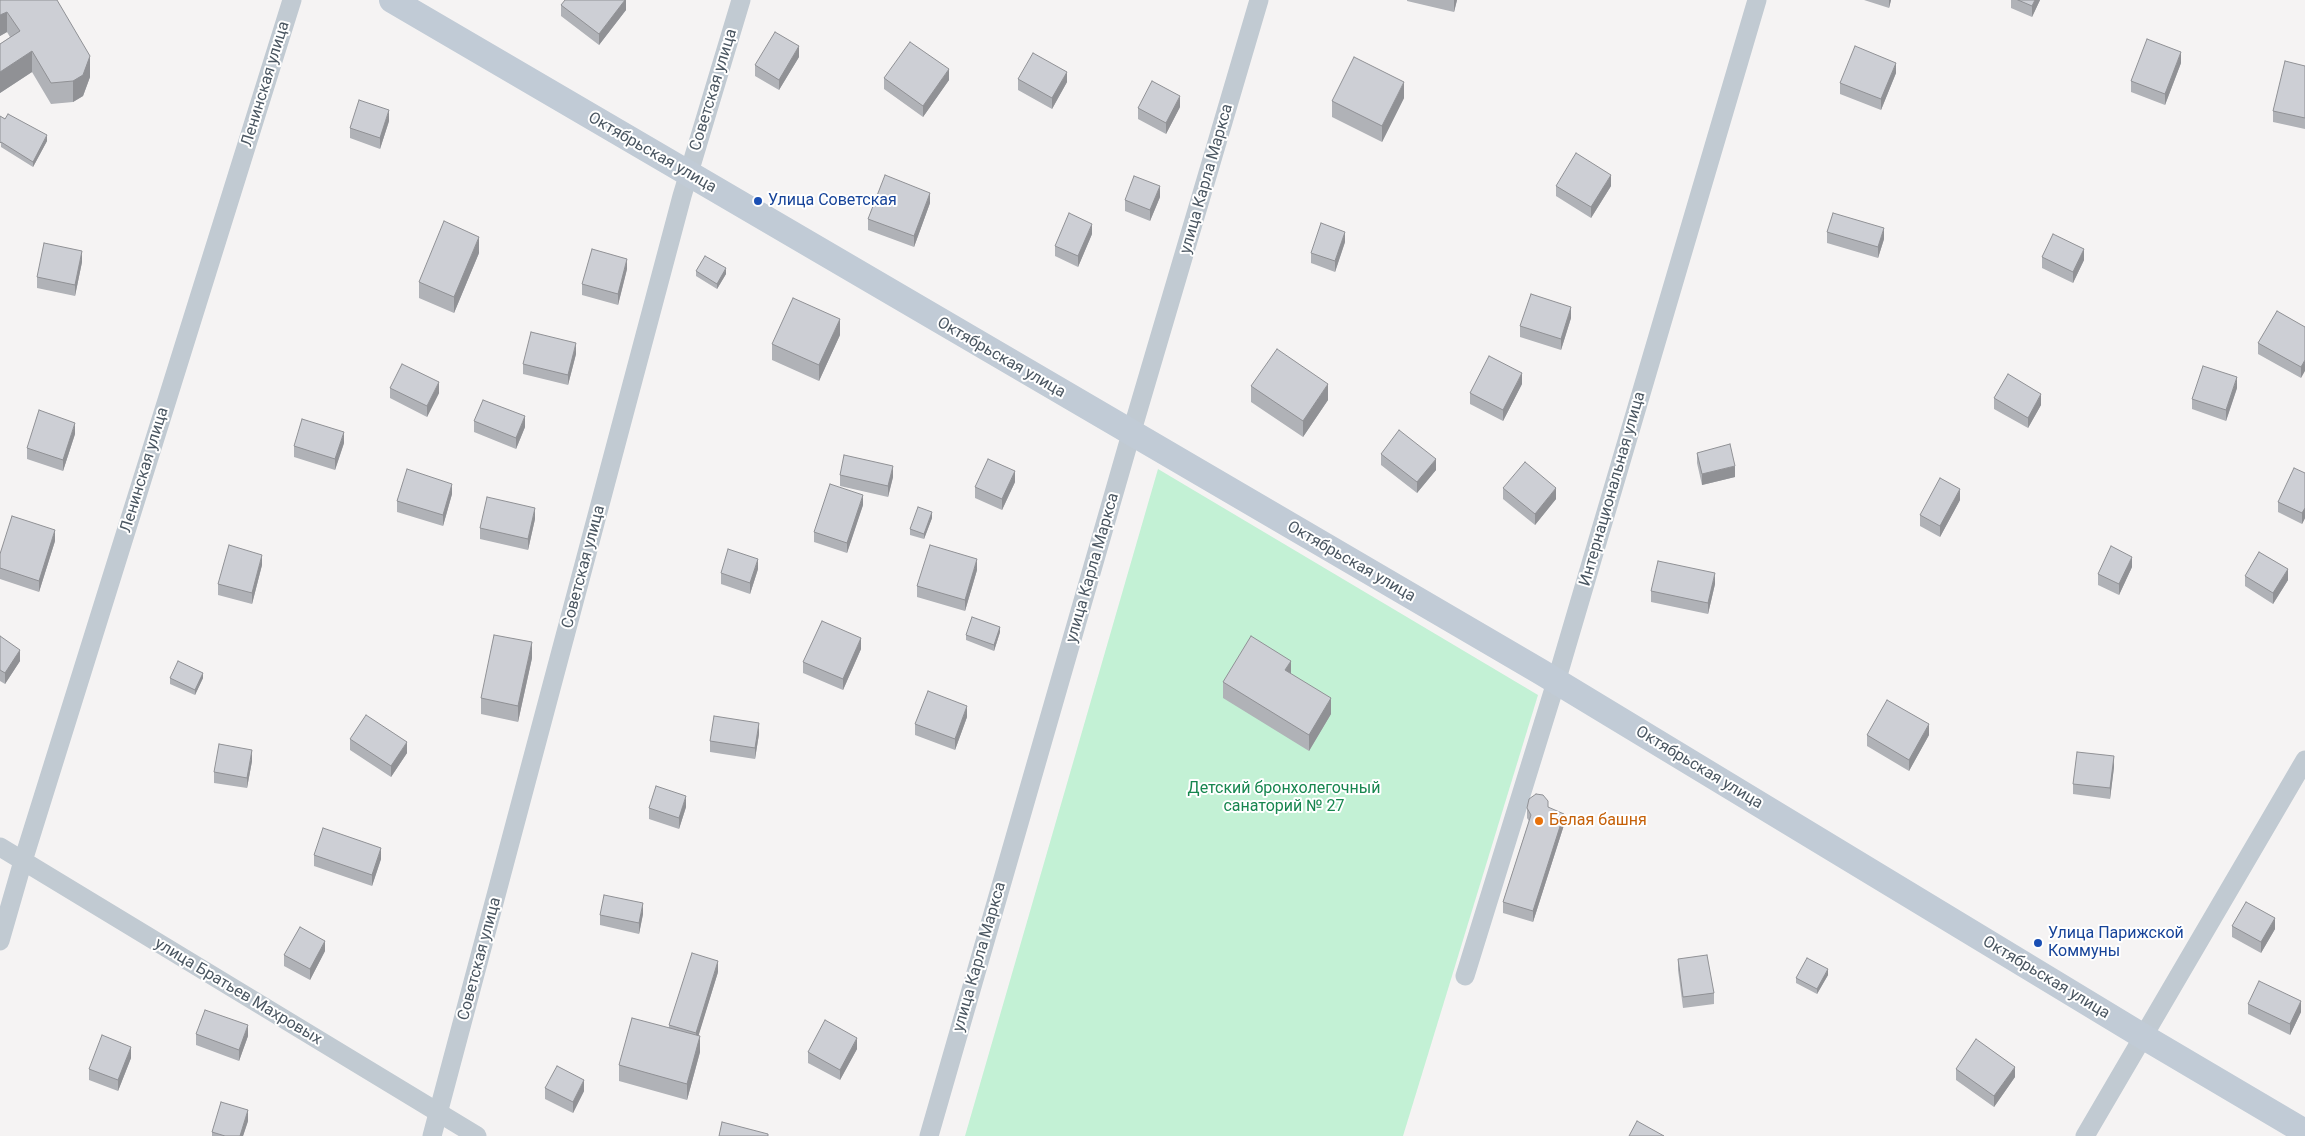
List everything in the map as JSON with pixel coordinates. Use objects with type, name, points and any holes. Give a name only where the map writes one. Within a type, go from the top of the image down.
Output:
[{"type":"main road","name":"Октябрьская улица","points":[[392,0],[1556,682],[2305,1132]]},
{"type":"street","name":"Ленинская улица","points":[[0,941],[23,861],[292,0]]},
{"type":"street","name":"Советская улица","points":[[432,1136],[689,174],[741,0]]},
{"type":"street","name":"улица Карла Маркса","points":[[929,1136],[1131,434],[1260,0]]},
{"type":"street","name":"Интернациональная улица","points":[[1466,976],[1556,682],[1757,0]]},
{"type":"street","points":[[2085,1136],[2305,760]]},
{"type":"street","name":"улица Братьев Махровых","points":[[0,847],[477,1136]]},
{"type":"green space","name":"Детский бронхолегочный санаторий № 27","points":[[1158,469],[1538,695],[1403,1136],[965,1136]]},
{"type":"building","points":[[0,0],[57,0],[90,56],[83,75],[73,81],[51,83],[32,51],[0,72],[0,44],[20,31],[7,12],[0,15]]},
{"type":"building","points":[[565,0],[625,0],[599,34],[561,5]]},
{"type":"building","points":[[2018,0],[2035,0],[2032,6]]},
{"type":"building","points":[[775,32],[799,46],[779,80],[755,65]]},
{"type":"building","points":[[2147,39],[2181,52],[2165,94],[2131,81]]},
{"type":"building","points":[[910,42],[949,69],[923,106],[884,78]]},
{"type":"building","points":[[1855,46],[1896,63],[1881,99],[1840,83]]},
{"type":"building","points":[[1033,53],[1067,72],[1052,98],[1018,79]]},
{"type":"building","points":[[1354,57],[1404,82],[1382,126],[1332,101]]},
{"type":"building","points":[[2285,61],[2305,66],[2305,118],[2273,111]]},
{"type":"building","points":[[1152,81],[1180,96],[1166,123],[1138,108]]},
{"type":"building","points":[[359,100],[389,110],[380,138],[350,128]]},
{"type":"building","points":[[8,114],[47,135],[33,162],[0,143],[0,116],[5,119]]},
{"type":"building","points":[[1576,153],[1611,175],[1591,207],[1556,186]]},
{"type":"building","points":[[885,175],[930,193],[914,236],[868,219]]},
{"type":"building","points":[[1134,176],[1160,186],[1150,210],[1125,200]]},
{"type":"building","points":[[1069,213],[1092,224],[1078,256],[1055,246]]},
{"type":"building","points":[[1833,213],[1884,228],[1878,247],[1827,232]]},
{"type":"building","points":[[444,221],[479,237],[454,297],[419,282]]},
{"type":"building","points":[[1321,223],[1345,232],[1335,261],[1311,253]]},
{"type":"building","points":[[2053,234],[2084,249],[2073,272],[2042,257]]},
{"type":"building","points":[[44,243],[82,251],[75,285],[37,277]]},
{"type":"building","points":[[592,249],[627,259],[618,294],[582,284]]},
{"type":"building","points":[[705,256],[726,268],[717,284],[696,271]]},
{"type":"building","points":[[1531,294],[1571,307],[1561,339],[1520,326]]},
{"type":"building","points":[[793,298],[840,319],[819,365],[772,344]]},
{"type":"building","points":[[2277,311],[2305,327],[2305,360],[2301,367],[2258,343]]},
{"type":"building","points":[[531,332],[576,343],[568,375],[523,364]]},
{"type":"building","points":[[1277,349],[1328,384],[1303,421],[1251,386]]},
{"type":"building","points":[[1489,356],[1522,373],[1503,410],[1470,393]]},
{"type":"building","points":[[402,364],[439,382],[427,406],[390,388]]},
{"type":"building","points":[[2203,366],[2237,377],[2226,410],[2192,399]]},
{"type":"building","points":[[2008,374],[2041,394],[2028,418],[1994,398]]},
{"type":"building","points":[[483,400],[525,416],[516,438],[474,421]]},
{"type":"building","points":[[39,410],[75,423],[63,460],[27,448]]},
{"type":"building","points":[[302,419],[344,432],[335,459],[294,446]]},
{"type":"building","points":[[1399,430],[1436,459],[1417,482],[1381,454]]},
{"type":"building","points":[[1730,444],[1735,466],[1702,474],[1697,453]]},
{"type":"building","points":[[844,455],[893,466],[888,486],[840,475]]},
{"type":"building","points":[[988,459],[1015,471],[1002,499],[975,487]]},
{"type":"building","points":[[1525,462],[1556,488],[1535,514],[1503,488]]},
{"type":"building","points":[[2294,468],[2305,473],[2305,508],[2302,513],[2278,502]]},
{"type":"building","points":[[407,469],[452,484],[443,515],[397,501]]},
{"type":"building","points":[[1940,478],[1960,489],[1940,526],[1920,515]]},
{"type":"building","points":[[830,484],[863,495],[847,543],[814,532]]},
{"type":"building","points":[[487,497],[535,508],[528,539],[480,528]]},
{"type":"building","points":[[918,507],[932,512],[924,534],[910,529]]},
{"type":"building","points":[[12,516],[55,530],[39,581],[0,568],[0,554]]},
{"type":"building","points":[[229,545],[262,555],[252,593],[218,584]]},
{"type":"building","points":[[930,545],[977,559],[965,600],[917,586]]},
{"type":"building","points":[[2111,546],[2132,557],[2119,584],[2098,574]]},
{"type":"building","points":[[728,549],[758,559],[750,583],[721,573]]},
{"type":"building","points":[[2259,552],[2288,569],[2273,593],[2245,576]]},
{"type":"building","points":[[1658,561],[1715,573],[1708,603],[1651,591]]},
{"type":"building","points":[[972,617],[1000,627],[994,645],[966,635]]},
{"type":"building","points":[[822,621],[861,638],[843,679],[803,662]]},
{"type":"building","points":[[494,635],[532,642],[518,706],[481,698]]},
{"type":"building","points":[[0,636],[20,650],[5,673],[0,670]]},
{"type":"building","points":[[1251,636],[1291,661],[1285,670],[1331,698],[1309,735],[1223,682]]},
{"type":"building","points":[[178,661],[203,673],[195,690],[170,678]]},
{"type":"building","points":[[928,691],[967,706],[955,739],[915,724]]},
{"type":"building","points":[[1887,700],[1929,724],[1909,760],[1867,735]]},
{"type":"building","points":[[366,715],[407,742],[391,766],[350,739]]},
{"type":"building","points":[[714,716],[759,723],[755,748],[710,741]]},
{"type":"building","points":[[219,744],[252,750],[247,778],[214,772]]},
{"type":"building","points":[[2077,752],[2114,756],[2110,788],[2073,784]]},
{"type":"building","points":[[656,786],[686,796],[679,818],[649,808]]},
{"type":"building","points":[[1536,794],[1543,795],[1548,801],[1548,807],[1564,814],[1533,911],[1503,902],[1531,815],[1527,808],[1529,799]]},
{"type":"building","points":[[323,828],[381,848],[372,875],[314,855]]},
{"type":"building","points":[[604,895],[643,903],[639,923],[600,915]]},
{"type":"building","points":[[2246,902],[2275,918],[2261,942],[2232,926]]},
{"type":"building","points":[[300,927],[325,941],[310,969],[284,955]]},
{"type":"building","points":[[692,953],[718,961],[696,1033],[669,1025]]},
{"type":"building","points":[[1707,955],[1714,993],[1683,997],[1678,959]]},
{"type":"building","points":[[1807,958],[1828,969],[1817,989],[1796,978]]},
{"type":"building","points":[[2259,981],[2301,1001],[2290,1024],[2248,1004]]},
{"type":"building","points":[[205,1010],[248,1025],[239,1050],[196,1034]]},
{"type":"building","points":[[632,1018],[700,1036],[687,1084],[619,1065]]},
{"type":"building","points":[[825,1020],[857,1038],[840,1070],[808,1052]]},
{"type":"building","points":[[102,1035],[131,1047],[118,1080],[89,1069]]},
{"type":"building","points":[[1976,1039],[2015,1067],[1994,1096],[1956,1069]]},
{"type":"building","points":[[557,1066],[584,1080],[573,1102],[545,1088]]},
{"type":"building","points":[[221,1102],[248,1110],[240,1136],[225,1136],[212,1132]]},
{"type":"building","points":[[1637,1121],[1664,1136],[1629,1136]]},
{"type":"building","points":[[722,1122],[768,1134],[768,1136],[719,1136]]},
{"type":"place","name":"Улица Советская","points":[[758,201]]},
{"type":"place","name":"Белая башня","points":[[1539,821]]},
{"type":"place","name":"Улица Парижской Коммуны","points":[[2038,943]]}]
